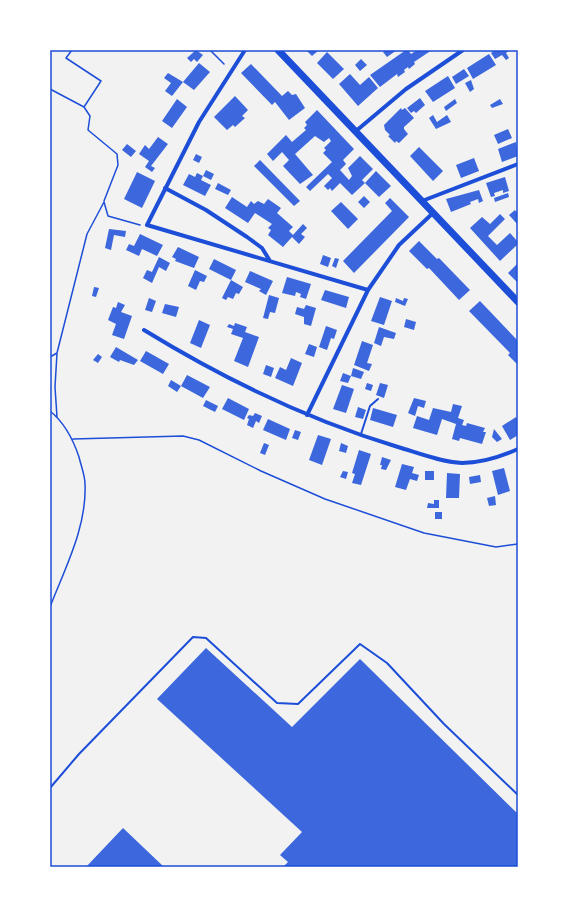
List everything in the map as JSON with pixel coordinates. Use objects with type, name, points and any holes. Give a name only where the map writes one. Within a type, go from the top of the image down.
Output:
[{"type":"main road","points":[[278,50],[518,302]]},
{"type":"street","points":[[245,50],[199,122],[164,188],[147,225],[368,290]]},
{"type":"street","points":[[356,131],[406,89],[463,50]]},
{"type":"street","points":[[422,201],[518,164]]},
{"type":"street","points":[[164,188],[206,210],[248,237],[262,248],[270,261]]},
{"type":"street","points":[[307,415],[368,290],[399,245],[433,212]]},
{"type":"street","points":[[144,330],[220,375],[307,415],[360,435],[434,458],[461,463],[488,460],[518,449]]},
{"type":"lane","points":[[360,435],[370,406],[378,399]]},
{"type":"lane","points":[[50,788],[79,754],[192,637],[206,638],[277,703],[284,704],[298,704],[360,644],[387,663],[444,724],[518,796]]},
{"type":"path","points":[[72,50],[66,58],[101,82],[84,107]]},
{"type":"path","points":[[210,50],[224,64]]},
{"type":"path","points":[[50,89],[84,107],[90,116],[88,130],[117,154],[118,165],[104,202],[87,234],[57,353],[55,387],[57,417]]},
{"type":"path","points":[[104,202],[108,216],[138,225],[147,225]]},
{"type":"path","points":[[50,357],[57,353]]},
{"type":"path","points":[[50,412],[57,417],[73,439],[85,483],[85,501],[78,535],[50,607]]},
{"type":"path","points":[[73,439],[183,436],[199,440],[261,472],[325,499],[424,533],[496,547],[518,544]]},
{"type":"building","points":[[196,50],[203,55],[197,62],[194,59],[191,62],[187,58]]},
{"type":"building","points":[[306,50],[319,50],[312,56]]},
{"type":"building","points":[[386,50],[397,50],[387,57],[383,52]]},
{"type":"building","points":[[408,50],[411,54],[417,50],[432,50],[414,62],[415,64],[409,69],[408,67],[404,70],[405,72],[398,77],[397,74],[380,87],[370,75]]},
{"type":"building","points":[[495,50],[510,50],[506,53],[509,58],[506,60],[502,55],[495,59],[491,53]]},
{"type":"building","points":[[327,52],[344,69],[333,79],[317,63]]},
{"type":"building","points":[[489,54],[496,65],[473,79],[467,68]]},
{"type":"building","points":[[361,59],[367,65],[360,71],[355,65]]},
{"type":"building","points":[[199,63],[210,72],[194,90],[183,82]]},
{"type":"building","points":[[251,64],[282,96],[288,91],[292,95],[296,94],[305,108],[289,120],[275,102],[272,105],[241,73]]},
{"type":"building","points":[[464,69],[469,76],[456,84],[452,77]]},
{"type":"building","points":[[168,73],[183,82],[172,96],[165,91],[171,83],[164,78]]},
{"type":"building","points":[[350,74],[360,85],[369,77],[378,88],[358,106],[339,84]]},
{"type":"building","points":[[448,76],[455,88],[433,102],[425,91]]},
{"type":"building","points":[[471,80],[474,89],[470,92],[465,83]]},
{"type":"building","points":[[235,96],[248,110],[242,116],[245,118],[235,127],[233,125],[227,130],[214,117]]},
{"type":"building","points":[[420,98],[425,105],[416,113],[414,111],[411,113],[407,108]]},
{"type":"building","points":[[177,99],[187,107],[172,128],[162,121]]},
{"type":"building","points":[[455,99],[457,103],[446,111],[444,107]]},
{"type":"building","points":[[500,99],[503,104],[492,108],[490,105]]},
{"type":"building","points":[[401,108],[402,110],[405,108],[414,118],[404,127],[408,134],[399,143],[396,141],[395,143],[388,136],[390,135],[385,130],[384,125]]},
{"type":"building","points":[[317,110],[354,149],[343,160],[346,164],[340,170],[349,180],[352,176],[348,168],[360,156],[373,169],[362,180],[365,183],[352,195],[340,183],[332,191],[330,188],[328,190],[324,186],[332,178],[328,174],[310,191],[306,187],[332,162],[323,153],[326,150],[324,148],[331,141],[329,138],[324,142],[315,136],[295,154],[313,175],[300,184],[283,166],[289,160],[282,152],[273,161],[267,154],[286,135],[292,142],[306,130],[304,128],[307,125],[305,122]]},
{"type":"building","points":[[433,115],[437,122],[447,115],[451,122],[436,129],[429,118]]},
{"type":"building","points":[[508,129],[512,138],[498,144],[494,135]]},
{"type":"building","points":[[158,137],[168,144],[151,166],[155,168],[152,172],[145,167],[149,161],[139,154],[145,145],[149,149]]},
{"type":"building","points":[[516,142],[518,156],[502,162],[498,149]]},
{"type":"building","points":[[127,144],[136,151],[131,157],[122,150]]},
{"type":"building","points":[[419,147],[443,171],[433,181],[410,156]]},
{"type":"building","points":[[196,154],[202,157],[199,163],[193,160]]},
{"type":"building","points":[[474,158],[479,171],[461,178],[456,165]]},
{"type":"building","points":[[260,160],[300,201],[294,206],[254,166]]},
{"type":"building","points":[[206,170],[214,174],[211,180],[203,176]]},
{"type":"building","points":[[376,171],[391,186],[379,197],[365,183]]},
{"type":"building","points":[[137,172],[155,181],[142,208],[124,199]]},
{"type":"building","points":[[197,173],[203,176],[201,180],[211,185],[205,196],[183,185],[189,174],[195,177]]},
{"type":"building","points":[[505,177],[509,191],[503,193],[503,190],[494,193],[495,196],[491,197],[486,183]]},
{"type":"building","points":[[218,183],[231,190],[228,195],[215,189]]},
{"type":"building","points":[[479,190],[483,201],[479,203],[478,199],[470,202],[471,204],[451,212],[446,199]]},
{"type":"building","points":[[508,193],[509,197],[495,202],[494,198]]},
{"type":"building","points":[[364,196],[370,202],[364,208],[358,202]]},
{"type":"building","points":[[232,197],[247,207],[251,201],[254,204],[258,201],[264,204],[268,199],[281,208],[277,213],[293,227],[289,231],[293,235],[303,224],[307,228],[301,234],[305,237],[299,244],[292,237],[283,247],[268,235],[271,230],[268,228],[272,224],[255,213],[248,223],[225,208]]},
{"type":"building","points":[[390,198],[409,217],[354,273],[343,261],[392,211],[385,203]]},
{"type":"building","points":[[341,202],[358,219],[348,229],[331,211]]},
{"type":"building","points":[[515,210],[518,214],[518,225],[509,215]]},
{"type":"building","points":[[500,214],[505,219],[488,236],[497,245],[510,233],[518,244],[500,261],[470,228],[482,217],[490,224]]},
{"type":"building","points":[[109,229],[126,231],[125,237],[114,235],[111,250],[105,248]]},
{"type":"building","points":[[140,234],[163,245],[157,256],[142,249],[139,256],[126,250],[129,244],[134,246]]},
{"type":"building","points":[[419,241],[437,259],[439,258],[470,290],[459,300],[429,268],[427,269],[409,251]]},
{"type":"building","points":[[178,247],[199,257],[194,268],[175,261],[176,259],[172,257]]},
{"type":"building","points":[[323,255],[331,258],[328,267],[320,264]]},
{"type":"building","points":[[159,257],[170,263],[166,271],[159,267],[152,283],[143,278],[147,270],[152,272]]},
{"type":"building","points":[[335,258],[339,259],[336,268],[332,266]]},
{"type":"building","points":[[214,259],[236,270],[231,280],[209,269]]},
{"type":"building","points":[[518,263],[518,283],[508,273]]},
{"type":"building","points":[[195,270],[207,276],[204,282],[200,281],[196,290],[188,286]]},
{"type":"building","points":[[250,271],[273,281],[266,295],[259,291],[261,289],[245,282]]},
{"type":"building","points":[[287,277],[311,284],[306,299],[300,297],[301,294],[296,292],[295,296],[282,293]]},
{"type":"building","points":[[231,280],[243,287],[239,294],[236,293],[233,299],[228,297],[226,300],[222,298]]},
{"type":"building","points":[[94,287],[99,288],[96,297],[92,296]]},
{"type":"building","points":[[325,290],[349,297],[346,308],[321,300]]},
{"type":"building","points":[[269,295],[279,298],[275,313],[270,312],[268,319],[263,318]]},
{"type":"building","points":[[380,297],[392,301],[384,325],[371,321]]},
{"type":"building","points":[[149,298],[156,301],[152,312],[145,310]]},
{"type":"building","points":[[396,298],[403,301],[404,298],[408,299],[405,306],[395,302]]},
{"type":"building","points":[[480,301],[518,341],[518,365],[508,355],[510,353],[469,311]]},
{"type":"building","points":[[118,302],[125,305],[121,312],[132,316],[124,339],[112,335],[116,324],[108,320],[113,307],[116,308]]},
{"type":"building","points":[[165,304],[179,307],[176,317],[162,313]]},
{"type":"building","points":[[306,305],[316,308],[311,326],[304,324],[304,317],[295,314],[297,307],[304,309]]},
{"type":"building","points":[[406,319],[416,322],[414,330],[404,327]]},
{"type":"building","points":[[199,320],[210,325],[201,348],[190,343]]},
{"type":"building","points":[[235,323],[247,327],[245,332],[259,337],[248,367],[234,361],[243,338],[231,334],[233,329],[227,327],[229,324],[234,326]]},
{"type":"building","points":[[326,326],[337,330],[334,339],[331,338],[327,350],[319,347]]},
{"type":"building","points":[[379,327],[396,333],[394,339],[384,337],[381,346],[374,343]]},
{"type":"building","points":[[362,341],[373,345],[367,363],[372,364],[369,371],[354,365]]},
{"type":"building","points":[[309,344],[317,347],[314,357],[305,354]]},
{"type":"building","points":[[116,347],[138,360],[134,365],[120,360],[119,362],[110,357]]},
{"type":"building","points":[[146,351],[169,364],[163,374],[140,361]]},
{"type":"building","points":[[98,354],[102,357],[98,363],[93,360]]},
{"type":"building","points":[[291,358],[302,363],[293,386],[275,378],[280,367],[286,370]]},
{"type":"building","points":[[266,365],[274,368],[271,377],[263,374]]},
{"type":"building","points":[[353,368],[364,372],[361,379],[351,376]]},
{"type":"building","points":[[343,373],[351,376],[348,383],[340,381]]},
{"type":"building","points":[[187,375],[210,387],[203,398],[181,386]]},
{"type":"building","points":[[171,380],[181,386],[177,392],[168,386]]},
{"type":"building","points":[[367,383],[373,385],[371,391],[365,389]]},
{"type":"building","points":[[380,383],[388,385],[384,398],[376,395]]},
{"type":"building","points":[[342,385],[354,389],[346,413],[333,409]]},
{"type":"building","points":[[228,398],[249,409],[244,420],[222,409]]},
{"type":"building","points":[[414,398],[426,401],[424,408],[418,406],[415,416],[408,413]]},
{"type":"building","points":[[206,400],[218,406],[215,412],[203,406]]},
{"type":"building","points":[[453,404],[462,406],[458,418],[464,420],[462,425],[466,426],[467,423],[485,428],[483,432],[486,432],[482,444],[460,438],[459,441],[452,439],[456,424],[442,419],[437,435],[413,428],[417,416],[429,420],[433,408],[451,412]]},
{"type":"building","points":[[358,407],[366,410],[363,419],[355,417]]},
{"type":"building","points":[[373,408],[397,415],[393,427],[370,420]]},
{"type":"building","points":[[255,413],[262,416],[259,423],[256,421],[253,428],[247,425],[249,419],[247,418],[249,415],[253,416]]},
{"type":"building","points":[[516,417],[518,421],[518,435],[510,440],[502,426]]},
{"type":"building","points":[[268,419],[290,429],[286,440],[263,430]]},
{"type":"building","points":[[494,429],[502,439],[497,442],[492,437]]},
{"type":"building","points":[[295,430],[301,432],[298,440],[292,438]]},
{"type":"building","points":[[318,435],[331,439],[322,465],[309,460]]},
{"type":"building","points":[[264,443],[269,445],[265,455],[260,453]]},
{"type":"building","points":[[341,443],[348,446],[346,453],[339,451]]},
{"type":"building","points":[[359,450],[371,454],[361,485],[352,483],[355,474],[352,473]]},
{"type":"building","points":[[382,457],[391,460],[386,470],[381,469],[382,465],[380,465]]},
{"type":"building","points":[[402,464],[414,467],[412,473],[419,475],[417,481],[410,479],[406,490],[395,487]]},
{"type":"building","points":[[504,468],[510,491],[498,495],[492,471]]},
{"type":"building","points":[[343,471],[348,472],[346,479],[340,477]]},
{"type":"building","points":[[425,471],[434,471],[434,480],[425,480]]},
{"type":"building","points":[[447,473],[460,474],[459,498],[446,498]]},
{"type":"building","points":[[480,475],[481,482],[470,484],[469,477]]},
{"type":"building","points":[[495,496],[496,505],[489,506],[487,498]]},
{"type":"building","points":[[434,500],[439,500],[439,508],[427,508],[428,503],[434,504]]},
{"type":"building","points":[[435,512],[442,512],[442,519],[435,519]]},
{"type":"building","points":[[206,648],[292,727],[360,659],[518,814],[518,867],[283,867],[288,862],[280,855],[302,832],[157,699]]},
{"type":"building","points":[[123,828],[164,867],[86,867]]}]
